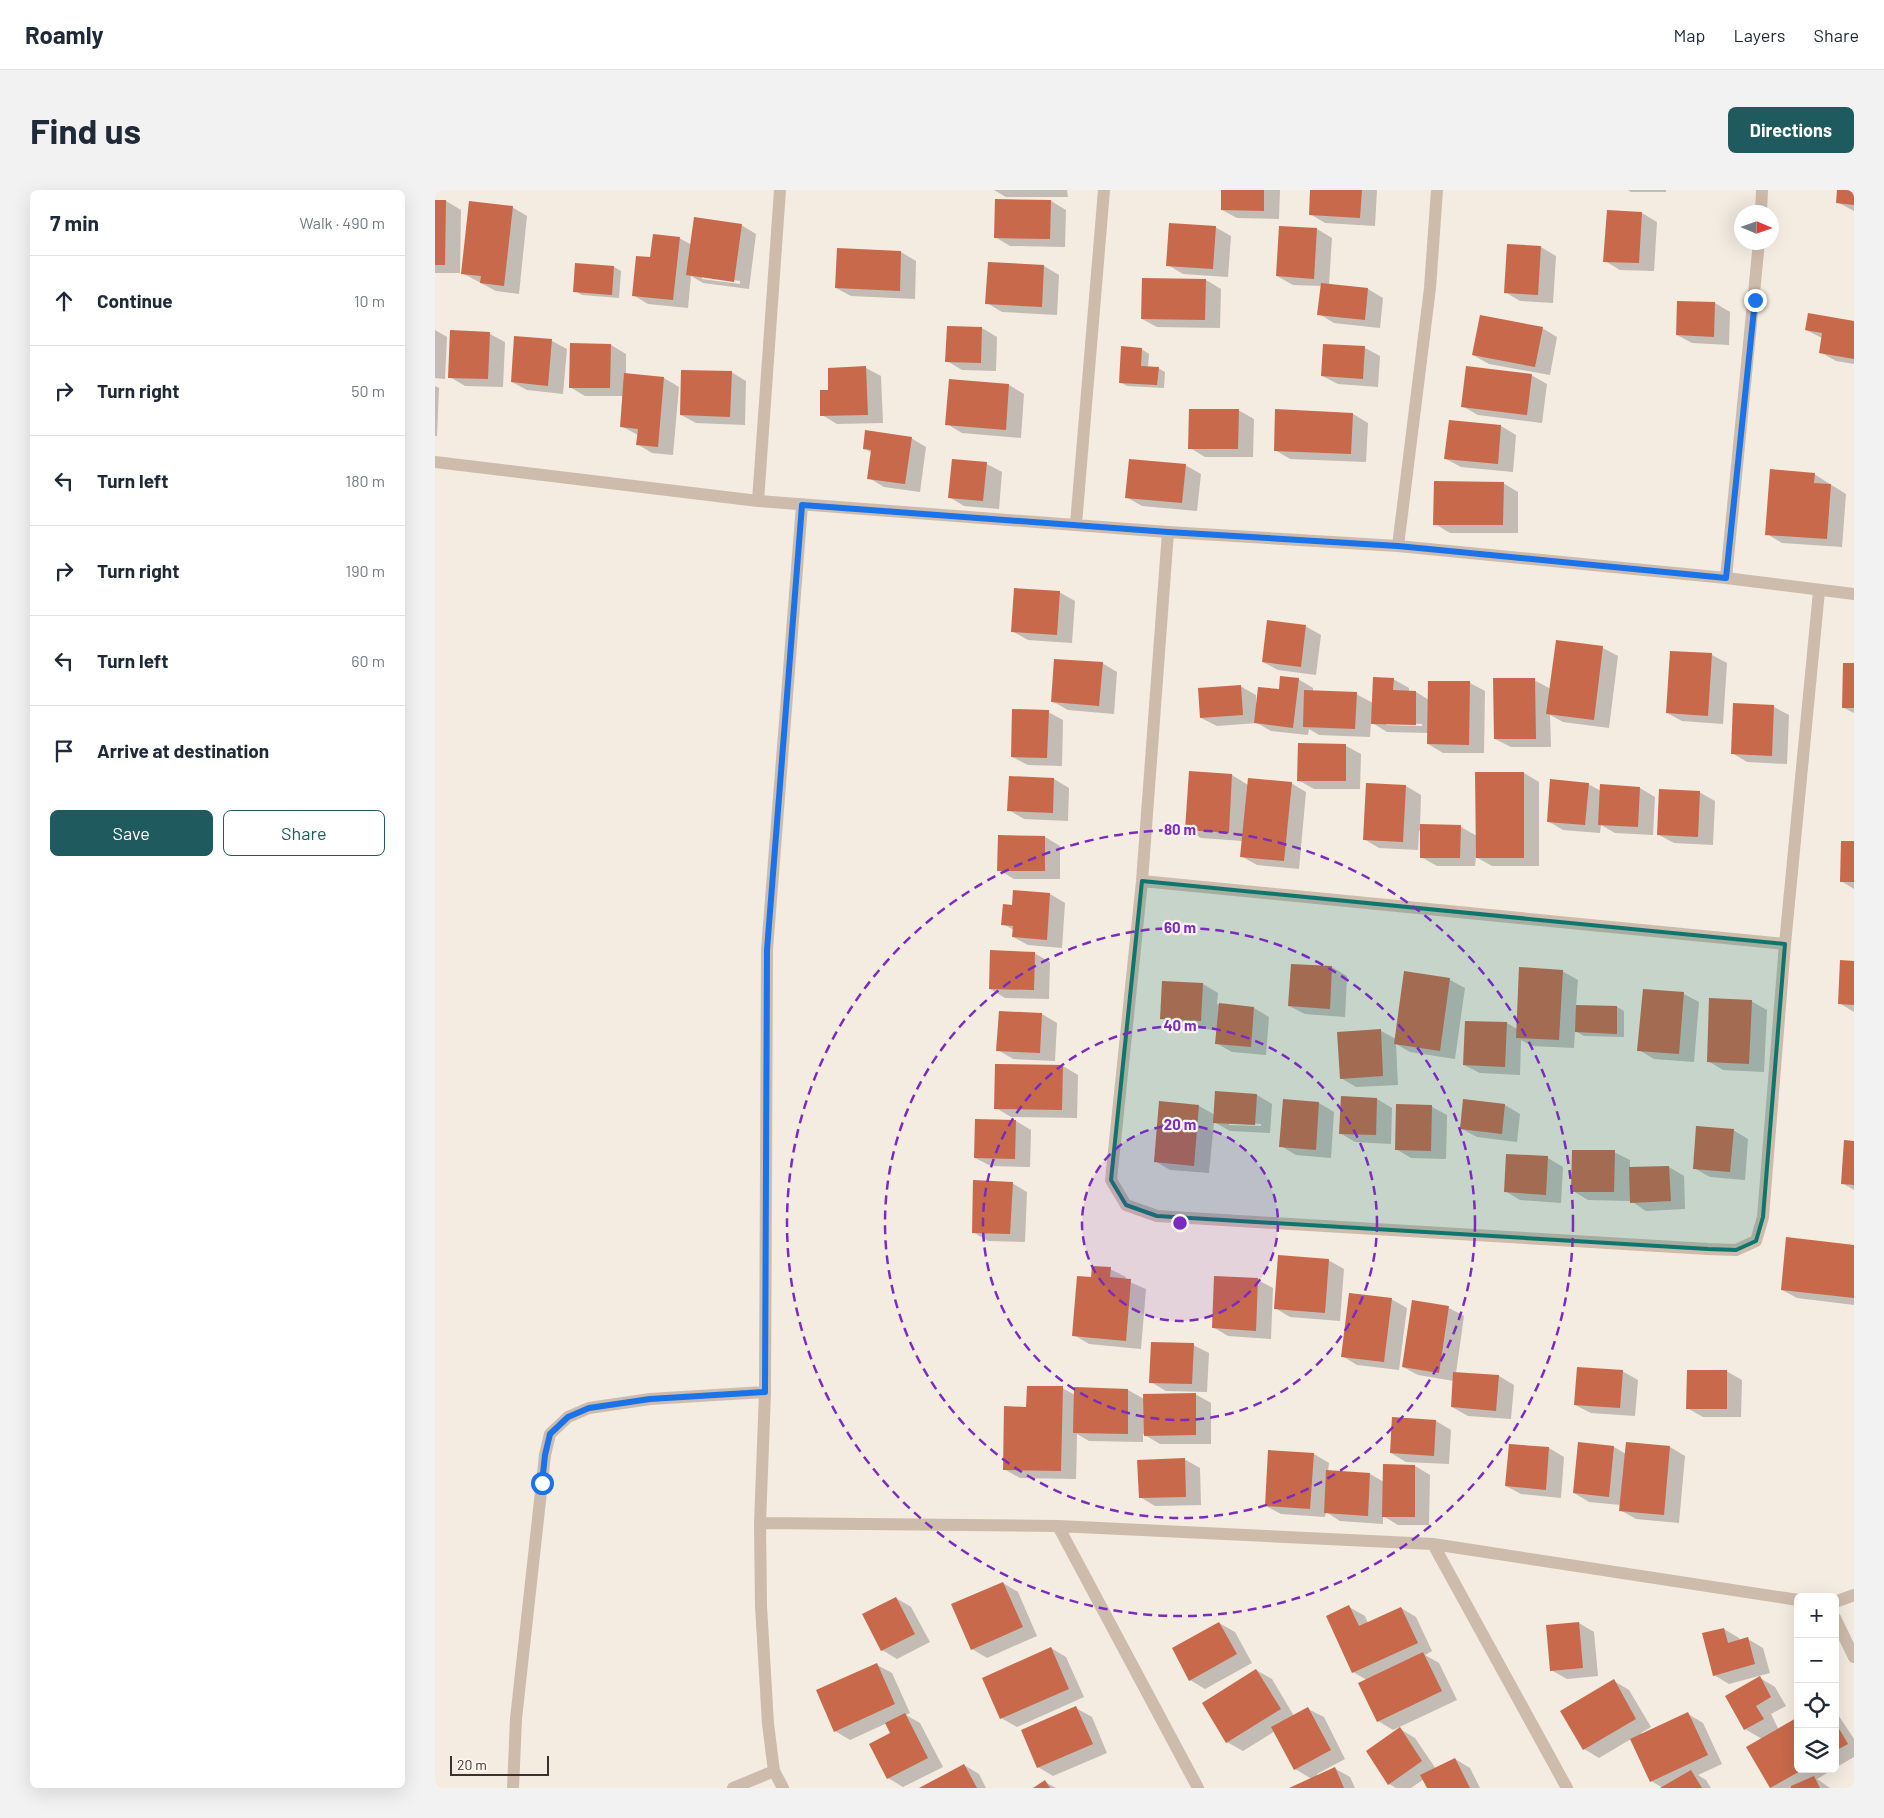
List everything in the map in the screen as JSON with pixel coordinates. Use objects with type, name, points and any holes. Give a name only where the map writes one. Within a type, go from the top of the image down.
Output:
[{"type":"street","points":[[758,501],[780,190]]},
{"type":"street","points":[[1076,524],[1105,190]]},
{"type":"street","points":[[1398,546],[1430,288],[1437,190]]},
{"type":"street","points":[[1761,205],[1762,190]]},
{"type":"street","points":[[1726,578],[1758,250]]},
{"type":"street","points":[[435,462],[758,501],[1168,532],[1398,546],[1726,578],[1854,594]]},
{"type":"street","points":[[783,1788],[774,1771],[763,1666],[760,1523],[765,1392],[767,950],[802,505]]},
{"type":"street","points":[[1168,532],[1142,882],[1111,1180],[1125,1205],[1157,1216],[1736,1250],[1756,1241],[1763,1217],[1785,944],[1819,591]]},
{"type":"street","points":[[1142,882],[1785,944]]},
{"type":"street","points":[[513,1788],[516,1719],[545,1455],[550,1434],[568,1417],[589,1408],[650,1399],[765,1392]]},
{"type":"street","points":[[760,1523],[1058,1526],[1433,1544],[1794,1599]]},
{"type":"street","points":[[1058,1526],[1197,1788]]},
{"type":"street","points":[[1433,1544],[1567,1788]]},
{"type":"street","points":[[1839,1601],[1854,1595]]},
{"type":"street","points":[[1839,1626],[1854,1658]]},
{"type":"street","points":[[733,1788],[774,1771]]},
{"type":"highlighted area","points":[[1142,881],[1785,944],[1763,1217],[1756,1241],[1736,1250],[1708,1249],[1157,1216],[1126,1205],[1111,1180]]},
{"type":"building","points":[[1221,190],[1264,190],[1264,211],[1221,210]]},
{"type":"building","points":[[1310,190],[1362,190],[1360,218],[1309,215]]},
{"type":"building","points":[[1837,190],[1854,190],[1854,205],[1836,203]]},
{"type":"building","points":[[995,199],[1051,200],[1050,239],[994,238]]},
{"type":"building","points":[[435,200],[446,200],[445,265],[435,265]]},
{"type":"building","points":[[469,201],[513,206],[504,286],[480,283],[481,276],[461,274]]},
{"type":"building","points":[[1607,210],[1642,212],[1639,263],[1603,262]]},
{"type":"building","points":[[694,217],[742,224],[734,282],[686,275]]},
{"type":"building","points":[[1169,223],[1216,226],[1213,269],[1166,266]]},
{"type":"building","points":[[1279,226],[1317,228],[1314,279],[1276,276]]},
{"type":"building","points":[[653,234],[680,237],[673,300],[632,296],[636,256],[650,257]]},
{"type":"building","points":[[1507,244],[1541,246],[1538,295],[1504,293]]},
{"type":"building","points":[[837,248],[901,251],[900,291],[835,288]]},
{"type":"building","points":[[988,262],[1044,265],[1042,307],[985,304]]},
{"type":"building","points":[[575,263],[614,266],[612,295],[573,292]]},
{"type":"building","points":[[1142,278],[1206,279],[1205,320],[1141,319]]},
{"type":"building","points":[[1321,283],[1368,288],[1365,320],[1317,315]]},
{"type":"building","points":[[1677,301],[1715,302],[1714,337],[1676,335]]},
{"type":"building","points":[[1808,313],[1854,321],[1854,359],[1819,353],[1822,333],[1805,330]]},
{"type":"building","points":[[1480,315],[1543,327],[1535,367],[1472,355]]},
{"type":"building","points":[[947,326],[982,327],[981,363],[945,362]]},
{"type":"building","points":[[450,330],[490,332],[488,379],[448,378]]},
{"type":"building","points":[[514,336],[552,339],[548,386],[511,382]]},
{"type":"building","points":[[570,343],[611,344],[610,388],[569,388]]},
{"type":"building","points":[[1323,344],[1365,346],[1363,379],[1321,376]]},
{"type":"building","points":[[1121,346],[1142,348],[1141,366],[1159,367],[1157,385],[1119,383]]},
{"type":"building","points":[[866,366],[868,415],[820,416],[820,390],[828,390],[828,368]]},
{"type":"building","points":[[1466,366],[1532,374],[1527,415],[1461,407]]},
{"type":"building","points":[[681,370],[732,371],[730,417],[680,415]]},
{"type":"building","points":[[624,373],[664,377],[658,447],[636,445],[638,429],[620,427]]},
{"type":"building","points":[[949,379],[1009,384],[1006,430],[945,425]]},
{"type":"building","points":[[1189,409],[1239,409],[1238,449],[1188,449]]},
{"type":"building","points":[[1275,409],[1353,413],[1351,454],[1274,451]]},
{"type":"building","points":[[1449,420],[1501,425],[1498,464],[1444,459]]},
{"type":"building","points":[[865,430],[912,437],[905,484],[867,479],[871,450],[863,449]]},
{"type":"building","points":[[952,459],[987,462],[983,501],[948,498]]},
{"type":"building","points":[[1129,459],[1186,464],[1182,503],[1125,498]]},
{"type":"building","points":[[1770,469],[1815,473],[1814,483],[1831,484],[1827,539],[1765,535]]},
{"type":"building","points":[[1434,481],[1504,482],[1503,525],[1433,525]]},
{"type":"building","points":[[1014,588],[1060,591],[1057,635],[1011,632]]},
{"type":"building","points":[[1267,620],[1306,625],[1301,667],[1262,662]]},
{"type":"building","points":[[1556,640],[1603,646],[1594,720],[1546,714]]},
{"type":"building","points":[[1670,651],[1712,653],[1708,716],[1666,713]]},
{"type":"building","points":[[1054,659],[1103,662],[1099,706],[1051,702]]},
{"type":"building","points":[[1843,663],[1854,663],[1854,708],[1842,708]]},
{"type":"building","points":[[1280,676],[1299,678],[1293,728],[1254,723],[1258,687],[1279,689]]},
{"type":"building","points":[[1373,677],[1394,678],[1393,690],[1416,691],[1416,725],[1371,724]]},
{"type":"building","points":[[1493,678],[1535,678],[1536,739],[1494,739]]},
{"type":"building","points":[[1428,681],[1470,681],[1469,745],[1427,744]]},
{"type":"building","points":[[1241,685],[1243,715],[1200,718],[1198,688]]},
{"type":"building","points":[[1304,690],[1357,692],[1355,729],[1303,727]]},
{"type":"building","points":[[1733,703],[1774,705],[1772,756],[1731,754]]},
{"type":"building","points":[[1012,709],[1049,710],[1047,758],[1011,757]]},
{"type":"building","points":[[1298,743],[1346,744],[1346,781],[1297,781]]},
{"type":"building","points":[[1189,771],[1232,774],[1229,833],[1185,830]]},
{"type":"building","points":[[1475,772],[1524,772],[1524,858],[1476,858]]},
{"type":"building","points":[[1009,776],[1054,778],[1053,813],[1007,811]]},
{"type":"building","points":[[1248,778],[1292,782],[1284,861],[1240,857]]},
{"type":"building","points":[[1550,779],[1589,783],[1585,825],[1547,822]]},
{"type":"building","points":[[1366,783],[1406,785],[1403,842],[1363,840]]},
{"type":"building","points":[[1600,784],[1640,787],[1638,827],[1598,825]]},
{"type":"building","points":[[1659,789],[1700,791],[1698,837],[1657,835]]},
{"type":"building","points":[[1420,824],[1461,825],[1460,858],[1420,858]]},
{"type":"building","points":[[998,835],[1045,836],[1045,871],[997,871]]},
{"type":"building","points":[[1841,841],[1854,841],[1854,882],[1840,882]]},
{"type":"building","points":[[1013,890],[1050,893],[1047,940],[1012,937],[1013,926],[1001,925],[1003,904],[1012,905]]},
{"type":"building","points":[[990,950],[1035,952],[1034,990],[989,989]]},
{"type":"building","points":[[1840,960],[1854,961],[1854,1005],[1838,1004]]},
{"type":"building","points":[[1291,964],[1332,966],[1330,1009],[1288,1006]]},
{"type":"building","points":[[1519,967],[1563,970],[1559,1040],[1516,1038]]},
{"type":"building","points":[[1404,971],[1450,978],[1440,1051],[1394,1044]]},
{"type":"building","points":[[1162,981],[1203,983],[1201,1021],[1160,1019]]},
{"type":"building","points":[[1643,989],[1684,992],[1679,1054],[1637,1051]]},
{"type":"building","points":[[1709,998],[1752,1000],[1749,1064],[1707,1062]]},
{"type":"building","points":[[1219,1003],[1254,1007],[1251,1047],[1215,1044]]},
{"type":"building","points":[[1576,1005],[1617,1006],[1617,1034],[1575,1032]]},
{"type":"building","points":[[999,1011],[1042,1013],[1040,1053],[996,1051]]},
{"type":"building","points":[[1465,1021],[1507,1022],[1505,1067],[1463,1065]]},
{"type":"building","points":[[1381,1029],[1383,1076],[1340,1079],[1337,1032]]},
{"type":"building","points":[[995,1064],[1063,1065],[1062,1110],[994,1109]]},
{"type":"building","points":[[1215,1091],[1257,1094],[1255,1125],[1213,1123]]},
{"type":"building","points":[[1341,1096],[1377,1098],[1376,1135],[1339,1134]]},
{"type":"building","points":[[1283,1099],[1319,1102],[1316,1150],[1279,1147]]},
{"type":"building","points":[[1463,1099],[1505,1104],[1502,1134],[1460,1129]]},
{"type":"building","points":[[1159,1101],[1199,1105],[1194,1166],[1154,1162]]},
{"type":"building","points":[[1396,1104],[1432,1105],[1431,1151],[1395,1150]]},
{"type":"building","points":[[975,1119],[1016,1120],[1015,1159],[974,1158]]},
{"type":"building","points":[[1696,1126],[1734,1129],[1730,1172],[1693,1169]]},
{"type":"building","points":[[1844,1140],[1854,1141],[1854,1185],[1841,1184]]},
{"type":"building","points":[[1572,1150],[1615,1150],[1614,1192],[1571,1192]]},
{"type":"building","points":[[1506,1154],[1548,1156],[1546,1195],[1504,1192]]},
{"type":"building","points":[[1669,1166],[1671,1201],[1630,1203],[1629,1167]]},
{"type":"building","points":[[973,1180],[1013,1182],[1010,1234],[972,1233]]},
{"type":"building","points":[[1786,1237],[1854,1245],[1854,1298],[1781,1290]]},
{"type":"building","points":[[1278,1255],[1329,1259],[1325,1313],[1274,1309]]},
{"type":"building","points":[[1092,1266],[1111,1267],[1110,1277],[1131,1279],[1126,1341],[1072,1336],[1077,1276],[1091,1277]]},
{"type":"building","points":[[1214,1276],[1258,1278],[1256,1331],[1212,1328]]},
{"type":"building","points":[[1349,1293],[1392,1298],[1384,1362],[1341,1357]]},
{"type":"building","points":[[1412,1300],[1449,1306],[1439,1373],[1402,1367]]},
{"type":"building","points":[[1151,1342],[1194,1343],[1192,1384],[1149,1383]]},
{"type":"building","points":[[1577,1367],[1623,1370],[1620,1408],[1574,1405]]},
{"type":"building","points":[[1687,1370],[1727,1370],[1727,1409],[1686,1409]]},
{"type":"building","points":[[1453,1372],[1499,1375],[1496,1411],[1451,1407]]},
{"type":"building","points":[[1027,1386],[1063,1386],[1061,1471],[1003,1470],[1004,1406],[1026,1407]]},
{"type":"building","points":[[1074,1387],[1128,1389],[1128,1434],[1073,1433]]},
{"type":"building","points":[[1196,1393],[1196,1435],[1144,1436],[1143,1394]]},
{"type":"building","points":[[1392,1417],[1436,1420],[1434,1456],[1390,1453]]},
{"type":"building","points":[[1578,1442],[1614,1446],[1609,1497],[1573,1493]]},
{"type":"building","points":[[1626,1442],[1670,1446],[1664,1515],[1619,1511]]},
{"type":"building","points":[[1509,1444],[1549,1447],[1546,1490],[1505,1486]]},
{"type":"building","points":[[1268,1450],[1314,1453],[1310,1509],[1265,1506]]},
{"type":"building","points":[[1185,1458],[1186,1497],[1139,1498],[1137,1460]]},
{"type":"building","points":[[1383,1464],[1415,1465],[1415,1517],[1382,1517]]},
{"type":"building","points":[[1326,1470],[1370,1473],[1368,1516],[1324,1513]]},
{"type":"building","points":[[1003,1582],[1023,1627],[971,1650],[951,1604]]},
{"type":"building","points":[[896,1597],[915,1634],[881,1651],[862,1614]]},
{"type":"building","points":[[1349,1605],[1359,1626],[1401,1607],[1418,1643],[1352,1673],[1326,1616]]},
{"type":"building","points":[[1219,1622],[1237,1654],[1189,1681],[1172,1648]]},
{"type":"building","points":[[1579,1622],[1583,1668],[1550,1671],[1546,1625]]},
{"type":"building","points":[[1724,1628],[1728,1643],[1748,1637],[1755,1664],[1713,1676],[1702,1633]]},
{"type":"building","points":[[1051,1647],[1069,1689],[1000,1719],[982,1678]]},
{"type":"building","points":[[1423,1652],[1442,1691],[1377,1722],[1358,1683]]},
{"type":"building","points":[[877,1663],[895,1704],[834,1732],[816,1690]]},
{"type":"building","points":[[1256,1669],[1281,1709],[1226,1743],[1202,1703]]},
{"type":"building","points":[[1760,1676],[1771,1697],[1756,1706],[1764,1719],[1744,1730],[1725,1696]]},
{"type":"building","points":[[1614,1679],[1636,1719],[1583,1750],[1560,1711]]},
{"type":"building","points":[[1076,1706],[1093,1744],[1037,1768],[1021,1730]]},
{"type":"building","points":[[1308,1707],[1331,1750],[1294,1770],[1271,1727]]},
{"type":"building","points":[[1688,1712],[1708,1755],[1650,1782],[1630,1739]]},
{"type":"building","points":[[905,1713],[928,1758],[887,1779],[869,1744],[890,1733],[885,1723]]},
{"type":"building","points":[[1794,1719],[1794,1773],[1797,1773],[1770,1788],[1746,1747]]},
{"type":"building","points":[[1400,1727],[1422,1761],[1388,1785],[1366,1751]]},
{"type":"building","points":[[1839,1729],[1848,1744],[1839,1749]]},
{"type":"building","points":[[1455,1758],[1470,1788],[1427,1788],[1420,1775]]},
{"type":"building","points":[[964,1764],[977,1788],[919,1788]]},
{"type":"building","points":[[1335,1767],[1344,1788],[1289,1788]]},
{"type":"building","points":[[1691,1770],[1702,1788],[1660,1788]]},
{"type":"building","points":[[1814,1776],[1820,1788],[1791,1788],[1791,1786]]},
{"type":"building","points":[[1045,1780],[1050,1788],[1033,1788]]},
{"type":"route","points":[[542,1483],[545,1455],[550,1434],[568,1417],[589,1408],[650,1399],[765,1392],[767,950],[802,505],[1168,532],[1398,546],[1726,578],[1755,300]]}]
